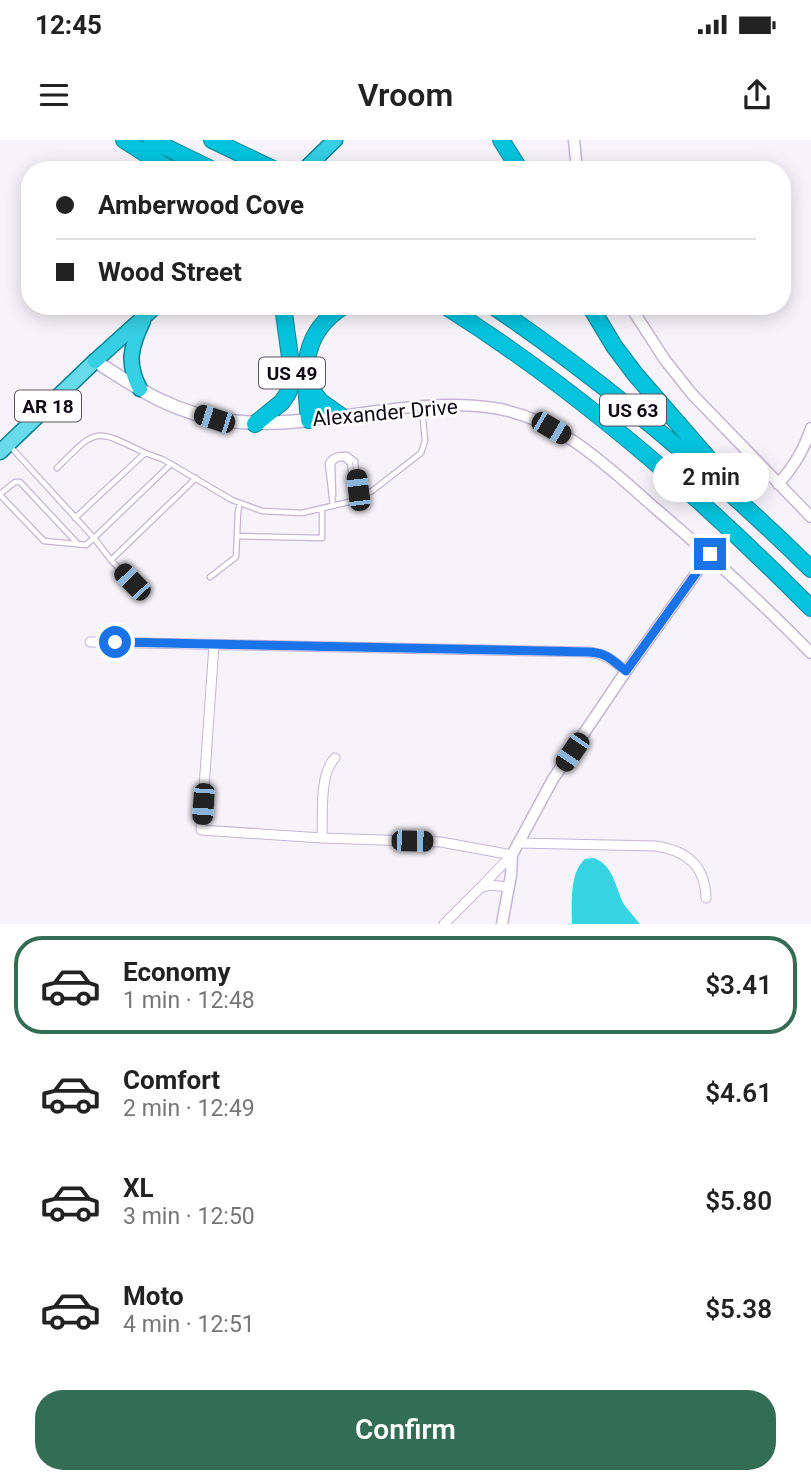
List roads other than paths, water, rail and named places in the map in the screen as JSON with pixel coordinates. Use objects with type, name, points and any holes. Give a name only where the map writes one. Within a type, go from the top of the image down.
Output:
[{"type":"highway","points":[[124,140],[157,161]]},
{"type":"highway","points":[[150,140],[194,161]]},
{"type":"highway","points":[[212,140],[256,161]]},
{"type":"highway","points":[[314,161],[335,140]]},
{"type":"highway","points":[[501,140],[514,161]]},
{"type":"highway","points":[[95,361],[146,315]]},
{"type":"highway","points":[[140,389],[133,376],[131,356],[134,342],[148,315]]},
{"type":"highway","name":"US 49","points":[[285,315],[299,381],[304,420]]},
{"type":"highway","points":[[332,315],[319,327],[309,345],[299,381],[341,416]]},
{"type":"highway","points":[[452,315],[471,323]]},
{"type":"highway","points":[[459,315],[556,383],[625,438],[705,506],[811,608]]},
{"type":"highway","name":"US 63","points":[[506,315],[583,370],[653,426],[765,525]]},
{"type":"highway","name":"US 63","points":[[595,315],[635,374],[765,525]]},
{"type":"highway","name":"US 49","points":[[255,424],[282,402],[299,381]]},
{"type":"highway","points":[[765,525],[811,569]]},
{"type":"main road","name":"Alexander Drive","points":[[95,361],[161,401],[214,419],[255,424],[304,420]]},
{"type":"main road","name":"AR 18","points":[[4,448],[95,361]]},
{"type":"street","points":[[574,140],[576,161]]},
{"type":"street","points":[[637,315],[692,394],[811,517]]},
{"type":"street","name":"Alexander Drive","points":[[304,420],[444,404],[496,409],[526,417],[551,428],[604,464],[710,554],[811,653]]},
{"type":"street","points":[[778,484],[800,456],[811,428]]},
{"type":"street","points":[[444,924],[512,855],[553,779],[710,554]]},
{"type":"street","points":[[90,642],[589,652],[609,657],[626,671]]},
{"type":"street","points":[[214,645],[201,830],[441,842],[512,855]]},
{"type":"street","points":[[322,838],[325,775],[330,762],[335,758]]},
{"type":"street","points":[[518,843],[669,848],[684,854],[694,864],[704,879],[706,898]]},
{"type":"street","points":[[502,924],[512,855]]},
{"type":"street","points":[[480,888],[490,885],[508,887]]},
{"type":"lane","points":[[57,468],[85,441],[94,436],[108,436],[171,464],[232,500],[262,511],[302,513],[333,506],[372,491],[421,453],[425,441],[422,406]]},
{"type":"lane","points":[[4,448],[75,518],[132,582]]},
{"type":"lane","points":[[75,518],[145,453]]},
{"type":"lane","points":[[333,506],[328,463],[335,455],[347,455],[355,461],[359,497]]},
{"type":"lane","points":[[78,544],[20,482],[15,482],[0,494],[44,541],[86,545],[171,464]]},
{"type":"lane","points":[[111,560],[196,478]]},
{"type":"lane","points":[[210,577],[236,558],[240,503]]},
{"type":"lane","points":[[237,536],[321,538],[323,508]]},
{"type":"water","points":[[594,858],[606,866],[625,906],[640,924],[572,924],[572,889],[576,872],[585,859]]}]
